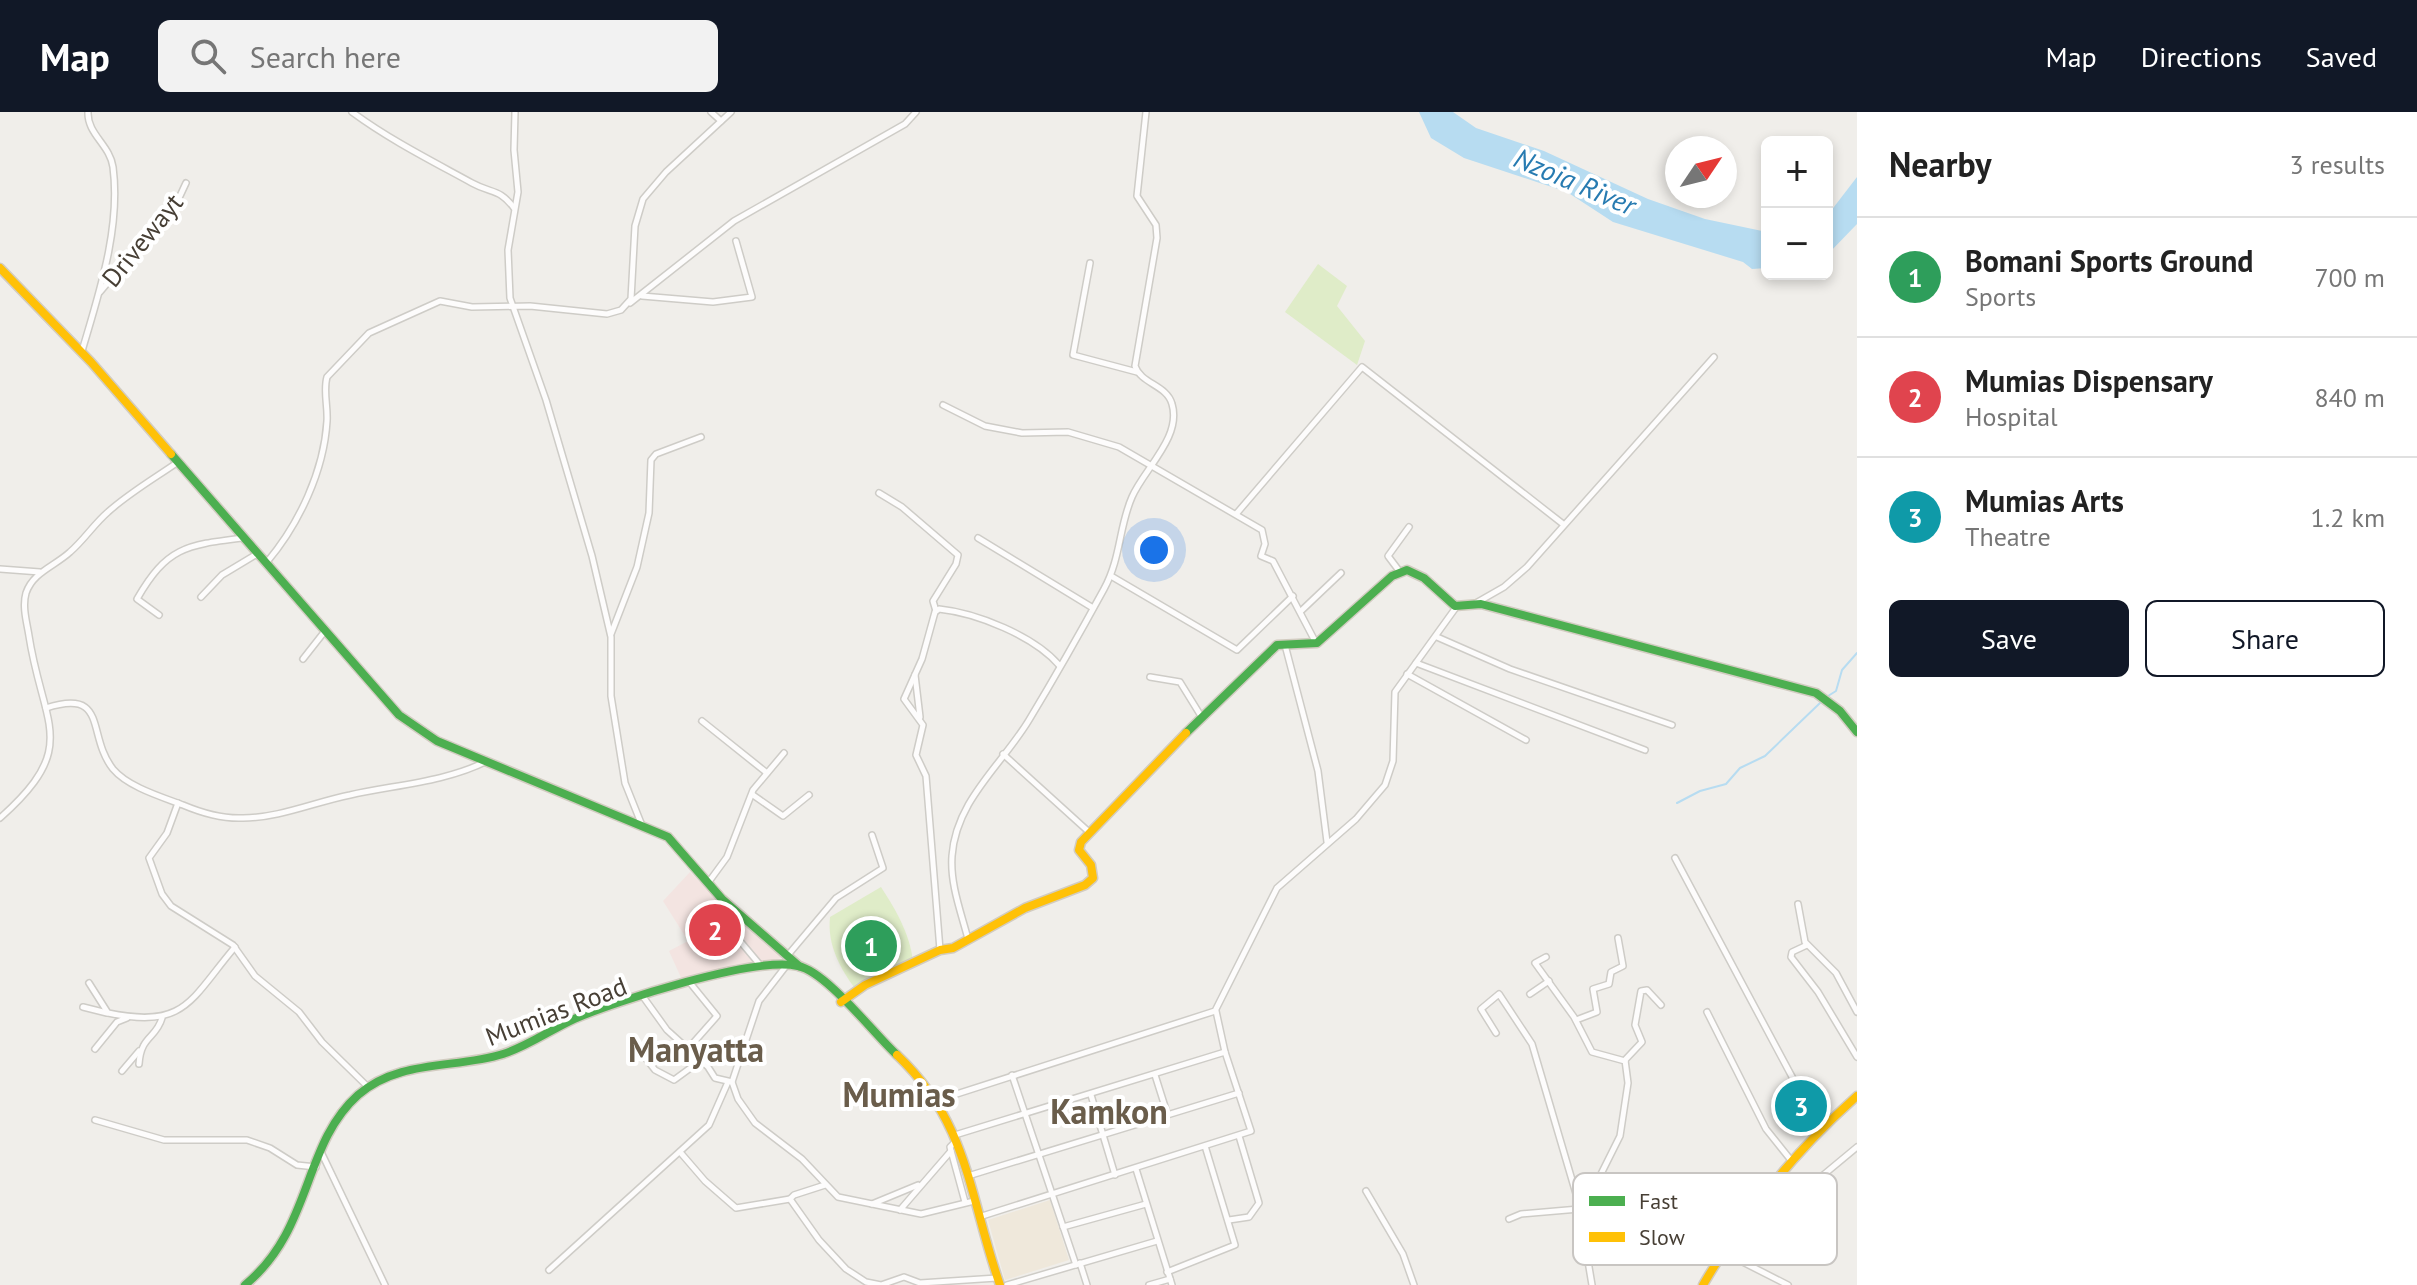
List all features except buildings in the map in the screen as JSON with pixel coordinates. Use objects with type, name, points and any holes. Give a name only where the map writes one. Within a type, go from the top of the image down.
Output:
[{"type":"main road","points":[[0,268],[82,352],[409,724],[437,741],[641,823],[674,842],[708,883],[910,1068],[937,1100],[955,1138],[967,1176],[969,1202],[979,1217],[999,1281]]},
{"type":"main road","points":[[841,1002],[865,985],[1093,878],[1091,865],[1079,845],[1201,717],[1277,645],[1285,642],[1317,643],[1400,572],[1417,573],[1457,606],[1475,603],[1816,693],[1840,711],[1857,732]]},
{"type":"main road","name":"Mumias Road","points":[[245,1285],[271,1262],[297,1214],[344,1110],[368,1087],[406,1069],[467,1064],[510,1053],[578,1017],[691,984],[762,967],[799,966]]},
{"type":"main road","points":[[1780,1173],[1823,1125],[1857,1096]]},
{"type":"main road","points":[[1703,1285],[1714,1265]]},
{"type":"street","points":[[82,352],[114,211],[114,181],[109,150],[89,126],[88,112]]},
{"type":"street","points":[[352,112],[379,131],[470,182],[502,193],[515,208]]},
{"type":"street","points":[[515,112],[514,150],[518,192],[507,261],[513,306],[574,495],[610,635],[616,728],[627,795],[641,823]]},
{"type":"street","points":[[711,112],[721,121]]},
{"type":"street","points":[[629,303],[635,226],[643,199],[666,172],[731,112]]},
{"type":"street","points":[[266,563],[316,479],[327,423],[325,382],[352,347],[376,328],[440,301],[472,307],[513,306],[616,313],[734,221],[900,127],[916,112]]},
{"type":"street","points":[[1137,372],[1135,362],[1157,238],[1156,225],[1137,196],[1146,112]]},
{"type":"street","name":"Drivewayt","points":[[97,296],[179,198],[186,183]]},
{"type":"street","points":[[641,296],[713,302],[752,297],[736,241]]},
{"type":"street","points":[[968,939],[952,877],[952,855],[972,798],[1028,721],[1111,576],[1119,558],[1131,500],[1168,437],[1173,408],[1166,394],[1137,372],[1073,355],[1090,263]]},
{"type":"street","points":[[1475,603],[1519,574],[1623,463],[1714,357]]},
{"type":"street","points":[[1237,513],[1362,367],[1563,524]]},
{"type":"street","points":[[943,405],[985,426],[1093,437],[1153,464],[1237,513],[1262,530],[1265,544],[1261,556],[1273,561],[1317,643]]},
{"type":"street","points":[[610,635],[637,567],[649,513],[651,460],[656,454],[701,437]]},
{"type":"street","points":[[0,818],[31,789],[48,762],[50,728],[36,675],[25,604],[30,585],[41,573],[71,552],[110,510],[178,462]]},
{"type":"street","points":[[879,493],[902,507],[958,555],[956,564],[932,603],[936,611],[904,701],[920,719]]},
{"type":"street","points":[[1400,572],[1388,556],[1409,527]]},
{"type":"street","points":[[159,615],[137,599],[168,557],[198,546],[244,537]]},
{"type":"street","points":[[978,538],[1093,608]]},
{"type":"street","points":[[201,597],[222,575],[250,555],[258,554]]},
{"type":"street","points":[[0,569],[41,573]]},
{"type":"street","points":[[1301,611],[1341,573]]},
{"type":"street","points":[[1111,576],[1237,650],[1293,596]]},
{"type":"street","points":[[937,1100],[1191,1021],[1215,1010],[1271,898],[1295,869],[1356,819],[1389,778],[1393,701],[1407,674],[1457,606]]},
{"type":"street","points":[[936,611],[958,612],[990,624],[1043,650],[1059,665]]},
{"type":"street","points":[[303,659],[325,631]]},
{"type":"street","points":[[1437,637],[1510,669],[1672,725]]},
{"type":"street","points":[[1285,642],[1318,771],[1328,843]]},
{"type":"street","points":[[1416,663],[1645,750]]},
{"type":"street","points":[[915,674],[923,733],[916,755],[926,776],[940,950]]},
{"type":"street","points":[[1407,674],[1526,740]]},
{"type":"street","points":[[1150,677],[1180,682],[1201,717]]},
{"type":"street","points":[[46,708],[73,701],[87,707],[105,755],[117,773],[178,803],[221,816],[259,817],[433,778],[488,760]]},
{"type":"street","points":[[702,721],[767,773]]},
{"type":"street","points":[[708,883],[727,857],[753,794],[784,753]]},
{"type":"street","points":[[1003,754],[1089,832]]},
{"type":"street","points":[[753,794],[783,816],[809,795]]},
{"type":"street","points":[[178,803],[167,833],[149,858],[157,884],[175,910],[235,947],[255,976],[299,1012],[322,1042],[368,1087]]},
{"type":"street","points":[[788,955],[836,898],[883,868],[872,835]]},
{"type":"street","points":[[1675,858],[1798,1088],[1823,1125]]},
{"type":"street","points":[[1798,904],[1807,945],[1836,973],[1857,1012]]},
{"type":"street","points":[[716,927],[740,941],[762,967]]},
{"type":"street","points":[[1576,1020],[1597,1012],[1593,989],[1609,984],[1611,972],[1623,966],[1618,938]]},
{"type":"street","points":[[1807,945],[1793,951],[1791,957],[1818,992],[1857,1057]]},
{"type":"street","points":[[122,1071],[162,1018],[188,1003],[235,947]]},
{"type":"street","points":[[1546,957],[1535,963],[1576,1020],[1594,1054],[1625,1061]]},
{"type":"street","points":[[549,1270],[712,1121],[730,1082],[759,1001],[786,965]]},
{"type":"street","points":[[1530,994],[1549,981]]},
{"type":"street","points":[[89,983],[108,1013]]},
{"type":"street","points":[[687,1050],[717,1016],[691,984]]},
{"type":"street","points":[[1602,1173],[1620,1136],[1628,1083],[1625,1061],[1642,1042],[1635,1025],[1641,991],[1647,990],[1661,1005]]},
{"type":"street","points":[[1496,1033],[1481,1009],[1499,994],[1534,1049],[1573,1183]]},
{"type":"street","points":[[644,998],[662,1024],[687,1050],[720,1082],[730,1082]]},
{"type":"street","points":[[83,1007],[128,1017],[162,1018]]},
{"type":"street","points":[[979,1217],[1239,1136],[1252,1127],[1225,1052],[1215,1010]]},
{"type":"street","points":[[1707,1012],[1766,1129],[1790,1159]]},
{"type":"street","points":[[95,1049],[117,1022],[128,1017]]},
{"type":"street","points":[[139,1064],[140,1051]]},
{"type":"street","points":[[640,1051],[655,1070],[671,1079],[700,1061]]},
{"type":"street","points":[[730,1082],[755,1123],[802,1159],[838,1197],[921,1214],[969,1202],[951,1151],[950,1145],[955,1138],[1225,1052]]},
{"type":"street","points":[[1012,1075],[1063,1227],[1087,1285]]},
{"type":"street","points":[[1155,1075],[1167,1113]]},
{"type":"street","points":[[967,1176],[1239,1093]]},
{"type":"street","points":[[1091,1095],[1115,1175]]},
{"type":"street","points":[[95,1120],[164,1140],[247,1140],[270,1148],[297,1165],[316,1167]]},
{"type":"street","points":[[1229,1220],[1249,1217],[1259,1203],[1239,1136]]},
{"type":"street","points":[[1149,1285],[1169,1279],[1234,1246],[1229,1220],[1205,1146]]},
{"type":"street","points":[[1826,1173],[1857,1147]]},
{"type":"street","points":[[900,1210],[951,1151]]},
{"type":"street","points":[[680,1152],[705,1181],[736,1208],[790,1199],[825,1185]]},
{"type":"street","points":[[322,1154],[385,1285]]},
{"type":"street","points":[[1136,1169],[1169,1279]]},
{"type":"street","points":[[871,1204],[921,1183]]},
{"type":"street","points":[[1366,1191],[1403,1254],[1414,1285]]},
{"type":"street","points":[[790,1199],[819,1240],[846,1269],[866,1282],[881,1285],[904,1277],[920,1283],[999,1281]]},
{"type":"street","points":[[1063,1227],[1146,1204]]},
{"type":"street","points":[[1509,1219],[1523,1214],[1573,1210]]},
{"type":"street","points":[[1007,1285],[1157,1241]]},
{"type":"street","points":[[1589,1265],[1592,1285]]},
{"type":"street","points":[[1750,1265],[1788,1285]]},
{"type":"shaded area","points":[[690,872],[736,919],[782,958],[683,982],[669,951],[688,941],[663,901]]},
{"type":"shaded area","points":[[1050,1200],[1069,1260],[1005,1280],[988,1220]]},
{"type":"green space","points":[[1318,264],[1347,286],[1337,306],[1365,341],[1357,365],[1285,312]]},
{"type":"green space","points":[[881,887],[907,935],[913,967],[857,991],[836,956],[830,917]]},
{"type":"water","name":"Nzoia River","points":[[1419,112],[1453,112],[1476,128],[1544,151],[1665,205],[1665,208],[1761,231],[1761,268],[1752,269],[1743,262],[1613,222],[1567,192],[1464,158],[1431,138]]},
{"type":"water","points":[[1857,177],[1857,224],[1833,249],[1833,208]]},
{"type":"waterway","points":[[1828,696],[1836,691],[1842,670],[1857,653]]},
{"type":"waterway","points":[[1677,803],[1700,791],[1726,784],[1740,768],[1765,756],[1820,703]]},
{"type":"traffic: fast","points":[[171,454],[399,715],[437,741],[668,837],[722,899],[799,966]]},
{"type":"traffic: fast","points":[[1186,733],[1277,645],[1317,643],[1392,576],[1407,570],[1424,578],[1455,606],[1481,604],[1816,693],[1840,711],[1857,732]]},
{"type":"traffic: fast","points":[[245,1285],[267,1263],[283,1239],[326,1138],[340,1115],[358,1095],[391,1076],[409,1070],[503,1054],[574,1019],[621,1002],[719,974],[778,965],[798,966],[822,979],[897,1055]]},
{"type":"traffic: slow","points":[[0,268],[91,362],[171,454]]},
{"type":"traffic: slow","points":[[841,1002],[865,985],[940,950],[953,948],[1025,908],[1085,885],[1093,878],[1091,865],[1079,850],[1081,842],[1186,733]]},
{"type":"traffic: slow","points":[[897,1055],[921,1081],[953,1134],[1000,1285]]},
{"type":"traffic: slow","points":[[1782,1173],[1857,1096]]},
{"type":"traffic: slow","points":[[1703,1285],[1716,1265]]},
{"type":"place","name":"Mumias Dispensary","points":[[715,930]]},
{"type":"place","name":"Bomani Sports Ground","points":[[871,946]]},
{"type":"place","name":"Mumias Arts","points":[[1801,1106]]},
{"type":"district","name":"Manyatta","points":[[696,1049]]},
{"type":"district","name":"Mumias","points":[[899,1094]]},
{"type":"district","name":"Kamkon","points":[[1109,1111]]}]
